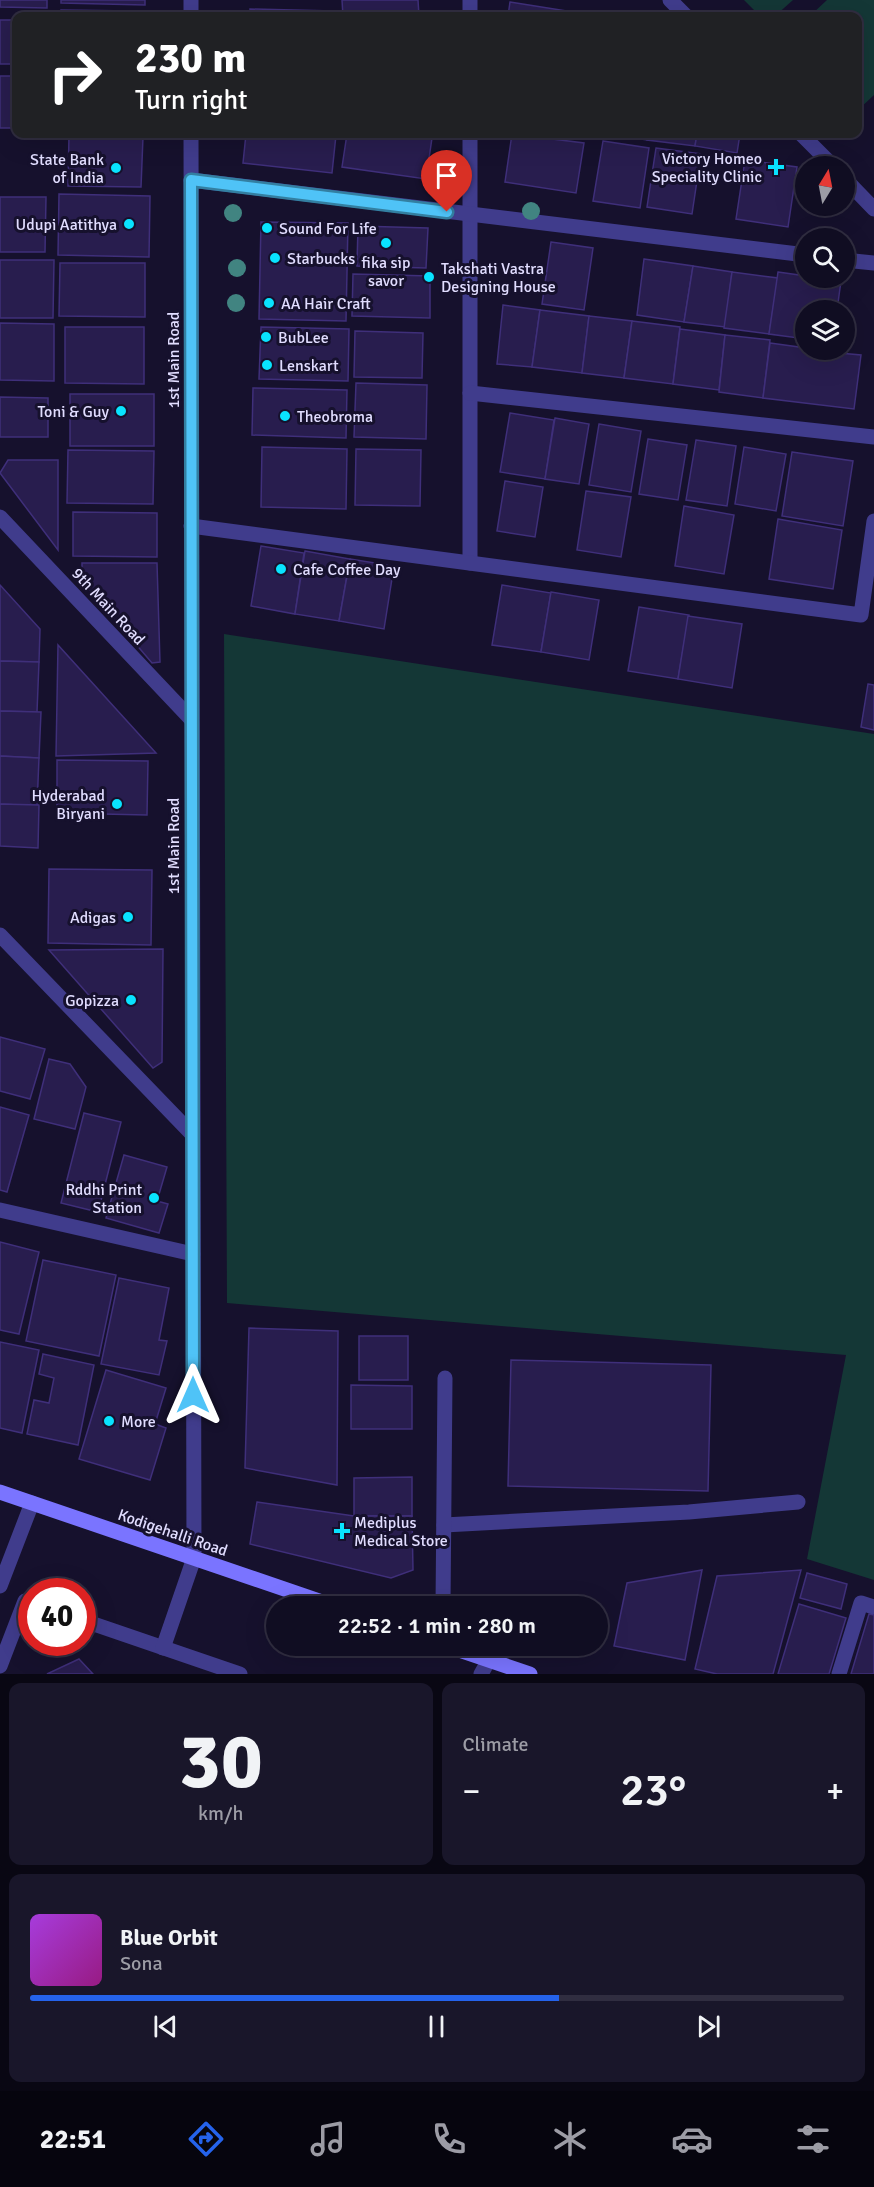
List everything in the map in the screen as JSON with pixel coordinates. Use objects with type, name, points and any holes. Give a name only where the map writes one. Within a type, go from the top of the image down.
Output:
[{"type":"main road","name":"Kodigehalli Road","points":[[0,1492],[305,1596]]},
{"type":"main road","points":[[477,1656],[530,1674]]},
{"type":"street","points":[[670,0],[682,12]]},
{"type":"street","name":"1st Main Road","points":[[163,1648],[194,1558],[191,138]]},
{"type":"street","points":[[470,138],[470,563]]},
{"type":"street","points":[[805,138],[823,156]]},
{"type":"street","points":[[191,180],[795,254]]},
{"type":"street","points":[[855,189],[874,209]]},
{"type":"street","points":[[855,261],[874,263]]},
{"type":"street","points":[[470,393],[874,437]]},
{"type":"street","name":"9th Main Road","points":[[0,517],[191,719]]},
{"type":"street","points":[[191,526],[861,615],[874,521]]},
{"type":"street","points":[[0,935],[192,1134]]},
{"type":"street","points":[[0,1210],[193,1254]]},
{"type":"street","points":[[444,1596],[445,1378]]},
{"type":"street","points":[[444,1525],[689,1512],[798,1502]]},
{"type":"street","points":[[0,1586],[32,1503]]},
{"type":"street","points":[[839,1674],[861,1604],[874,1607]]},
{"type":"street","points":[[0,1666],[18,1619]]},
{"type":"street","points":[[96,1625],[240,1674]]},
{"type":"street","points":[[481,1674],[489,1660]]},
{"type":"green space","points":[[744,0],[793,0],[780,12],[756,12]]},
{"type":"green space","points":[[827,0],[874,0],[874,95],[862,106],[862,12],[814,12]]},
{"type":"green space","points":[[224,634],[874,734],[874,1580],[807,1559],[846,1355],[227,1303]]},
{"type":"building","points":[[0,0],[47,0],[47,8],[0,7]]},
{"type":"building","points":[[61,0],[145,0],[145,5],[61,3]]},
{"type":"building","points":[[342,0],[418,0],[419,12],[343,12]]},
{"type":"building","points":[[510,2],[573,12],[509,12]]},
{"type":"building","points":[[250,9],[333,11],[333,12],[250,12]]},
{"type":"building","points":[[61,10],[132,11],[132,12],[61,12]]},
{"type":"building","points":[[0,20],[12,20],[12,64],[0,64]]},
{"type":"building","points":[[0,76],[12,76],[12,128],[0,128]]},
{"type":"building","points":[[69,138],[143,138],[141,187],[68,186]]},
{"type":"building","points":[[246,138],[336,138],[332,173],[243,163]]},
{"type":"building","points":[[346,138],[432,138],[426,179],[342,167]]},
{"type":"building","points":[[511,138],[544,138],[584,143],[576,193],[505,182]]},
{"type":"building","points":[[647,138],[696,138],[695,146],[647,140]]},
{"type":"building","points":[[696,138],[739,138],[737,153],[695,146]]},
{"type":"building","points":[[603,141],[649,148],[640,208],[593,201]]},
{"type":"building","points":[[656,148],[701,154],[692,214],[647,207]]},
{"type":"building","points":[[745,160],[795,167],[788,227],[736,219]]},
{"type":"building","points":[[59,194],[150,196],[149,257],[58,255]]},
{"type":"building","points":[[0,197],[46,197],[45,252],[0,252]]},
{"type":"building","points":[[261,222],[348,223],[346,321],[259,319]]},
{"type":"building","points":[[358,226],[428,228],[426,268],[357,266]]},
{"type":"building","points":[[551,242],[593,248],[584,310],[542,304]]},
{"type":"building","points":[[644,259],[693,266],[684,322],[637,315]]},
{"type":"building","points":[[0,260],[54,260],[53,318],[0,318]]},
{"type":"building","points":[[60,263],[145,263],[145,317],[59,316]]},
{"type":"building","points":[[693,266],[732,272],[725,327],[684,322]]},
{"type":"building","points":[[732,272],[778,278],[769,334],[724,328]]},
{"type":"building","points":[[778,272],[795,274],[795,288],[840,288],[838,300],[795,300],[795,338],[769,334]]},
{"type":"building","points":[[353,274],[430,276],[430,318],[352,316]]},
{"type":"building","points":[[503,305],[540,310],[532,367],[497,364]]},
{"type":"building","points":[[540,310],[589,316],[582,373],[532,367]]},
{"type":"building","points":[[589,316],[632,321],[624,378],[582,373]]},
{"type":"building","points":[[632,321],[680,327],[673,384],[624,378]]},
{"type":"building","points":[[0,323],[54,324],[54,381],[0,380]]},
{"type":"building","points":[[65,327],[144,327],[144,384],[65,383]]},
{"type":"building","points":[[261,327],[349,329],[348,381],[259,379]]},
{"type":"building","points":[[680,329],[725,335],[719,390],[673,384]]},
{"type":"building","points":[[355,331],[423,333],[422,378],[354,377]]},
{"type":"building","points":[[725,335],[770,340],[763,398],[719,392]]},
{"type":"building","points":[[770,343],[795,346],[795,360],[855,360],[855,354],[861,355],[854,409],[763,398]]},
{"type":"building","points":[[356,383],[427,385],[426,439],[354,437]]},
{"type":"building","points":[[253,388],[347,390],[346,438],[252,435]]},
{"type":"building","points":[[70,394],[154,394],[154,446],[70,446]]},
{"type":"building","points":[[0,397],[48,398],[48,437],[0,437]]},
{"type":"building","points":[[510,413],[554,420],[545,479],[500,472]]},
{"type":"building","points":[[555,418],[589,424],[579,484],[545,479]]},
{"type":"building","points":[[599,424],[641,431],[631,492],[589,485]]},
{"type":"building","points":[[648,439],[687,445],[678,500],[639,494]]},
{"type":"building","points":[[696,440],[736,446],[727,506],[686,500]]},
{"type":"building","points":[[262,447],[347,449],[346,509],[261,507]]},
{"type":"building","points":[[744,447],[786,454],[776,511],[735,504]]},
{"type":"building","points":[[356,449],[421,450],[420,506],[355,505]]},
{"type":"building","points":[[68,450],[154,451],[153,504],[67,503]]},
{"type":"building","points":[[792,452],[853,461],[843,526],[782,516]]},
{"type":"building","points":[[8,460],[58,460],[58,550],[0,473]]},
{"type":"building","points":[[505,481],[543,487],[535,537],[497,531]]},
{"type":"building","points":[[586,491],[631,497],[621,557],[577,550]]},
{"type":"building","points":[[684,506],[734,515],[724,574],[675,566]]},
{"type":"building","points":[[73,512],[157,513],[157,557],[73,556]]},
{"type":"building","points":[[778,519],[842,530],[833,589],[769,579]]},
{"type":"building","points":[[261,546],[304,553],[295,614],[251,606]]},
{"type":"building","points":[[305,551],[350,559],[339,621],[295,614]]},
{"type":"building","points":[[350,559],[394,566],[384,629],[339,621]]},
{"type":"building","points":[[82,563],[157,563],[160,662],[152,663],[82,581]]},
{"type":"building","points":[[0,585],[40,629],[39,662],[0,661]]},
{"type":"building","points":[[502,585],[551,593],[541,652],[492,645]]},
{"type":"building","points":[[551,592],[599,600],[589,660],[541,652]]},
{"type":"building","points":[[639,607],[689,615],[678,679],[628,671]]},
{"type":"building","points":[[688,616],[742,624],[732,688],[678,679]]},
{"type":"building","points":[[58,645],[156,753],[56,756]]},
{"type":"building","points":[[0,661],[39,662],[37,712],[0,711]]},
{"type":"building","points":[[868,684],[874,685],[874,730],[861,727]]},
{"type":"building","points":[[0,711],[41,712],[39,758],[0,756]]},
{"type":"building","points":[[0,756],[39,758],[37,806],[0,804]]},
{"type":"building","points":[[57,760],[148,761],[147,815],[57,813]]},
{"type":"building","points":[[0,804],[39,805],[38,848],[0,846]]},
{"type":"building","points":[[49,869],[152,870],[151,945],[48,943]]},
{"type":"building","points":[[163,949],[162,1062],[153,1068],[49,950]]},
{"type":"building","points":[[0,1037],[45,1049],[30,1099],[0,1091]]},
{"type":"building","points":[[49,1059],[70,1064],[86,1087],[75,1129],[34,1119]]},
{"type":"building","points":[[0,1107],[29,1115],[7,1192],[0,1190]]},
{"type":"building","points":[[84,1113],[121,1122],[98,1212],[61,1203]]},
{"type":"building","points":[[124,1155],[167,1167],[157,1201],[168,1204],[159,1233],[106,1218]]},
{"type":"building","points":[[0,1242],[39,1252],[19,1334],[0,1330]]},
{"type":"building","points":[[43,1260],[116,1275],[99,1356],[26,1341]]},
{"type":"building","points":[[119,1278],[169,1288],[159,1340],[167,1341],[159,1375],[101,1364]]},
{"type":"building","points":[[249,1328],[338,1331],[337,1485],[245,1468]]},
{"type":"building","points":[[359,1336],[408,1336],[408,1380],[359,1380]]},
{"type":"building","points":[[0,1342],[39,1350],[22,1433],[0,1428]]},
{"type":"building","points":[[43,1354],[94,1365],[78,1445],[27,1434],[34,1400],[49,1403],[54,1378],[39,1374]]},
{"type":"building","points":[[511,1360],[711,1365],[708,1491],[508,1486]]},
{"type":"building","points":[[106,1370],[166,1388],[155,1424],[166,1428],[150,1480],[79,1459]]},
{"type":"building","points":[[351,1385],[412,1386],[412,1429],[351,1429]]},
{"type":"building","points":[[412,1477],[412,1516],[354,1516],[354,1478]]},
{"type":"building","points":[[257,1502],[354,1516],[412,1516],[413,1570],[391,1578],[250,1544]]},
{"type":"building","points":[[702,1570],[685,1660],[614,1646],[627,1583]]},
{"type":"building","points":[[801,1570],[773,1674],[717,1674],[695,1669],[717,1576]]},
{"type":"building","points":[[807,1573],[847,1584],[841,1609],[800,1598]]},
{"type":"building","points":[[799,1604],[846,1618],[829,1674],[778,1674]]},
{"type":"building","points":[[869,1614],[874,1615],[874,1674],[851,1674]]},
{"type":"building","points":[[79,1659],[93,1674],[47,1674]]},
{"type":"place","name":"Victory Homeo Speciality Clinic","points":[[776,167]]},
{"type":"place","name":"State Bank of India","points":[[116,168]]},
{"type":"place","name":"Udupi Aatithya","points":[[129,224]]},
{"type":"place","name":"Sound For Life","points":[[267,228]]},
{"type":"place","name":"fika sip savor","points":[[386,243]]},
{"type":"place","name":"Starbucks","points":[[275,258]]},
{"type":"place","name":"Takshati Vastra Designing House","points":[[429,277]]},
{"type":"place","name":"AA Hair Craft","points":[[269,303]]},
{"type":"place","name":"BubLee","points":[[266,337]]},
{"type":"place","name":"Lenskart","points":[[267,365]]},
{"type":"place","name":"Toni & Guy","points":[[121,411]]},
{"type":"place","name":"Theobroma","points":[[285,416]]},
{"type":"place","name":"Cafe Coffee Day","points":[[281,569]]},
{"type":"place","name":"Hyderabad Biryani","points":[[117,804]]},
{"type":"place","name":"Adigas","points":[[128,917]]},
{"type":"place","name":"Gopizza","points":[[131,1000]]},
{"type":"place","name":"Rddhi Print Station","points":[[154,1198]]},
{"type":"place","name":"More","points":[[109,1421]]},
{"type":"place","name":"Mediplus Medical Store","points":[[342,1531]]},
{"type":"route","points":[[193,1395],[191,180],[447,212]]}]
